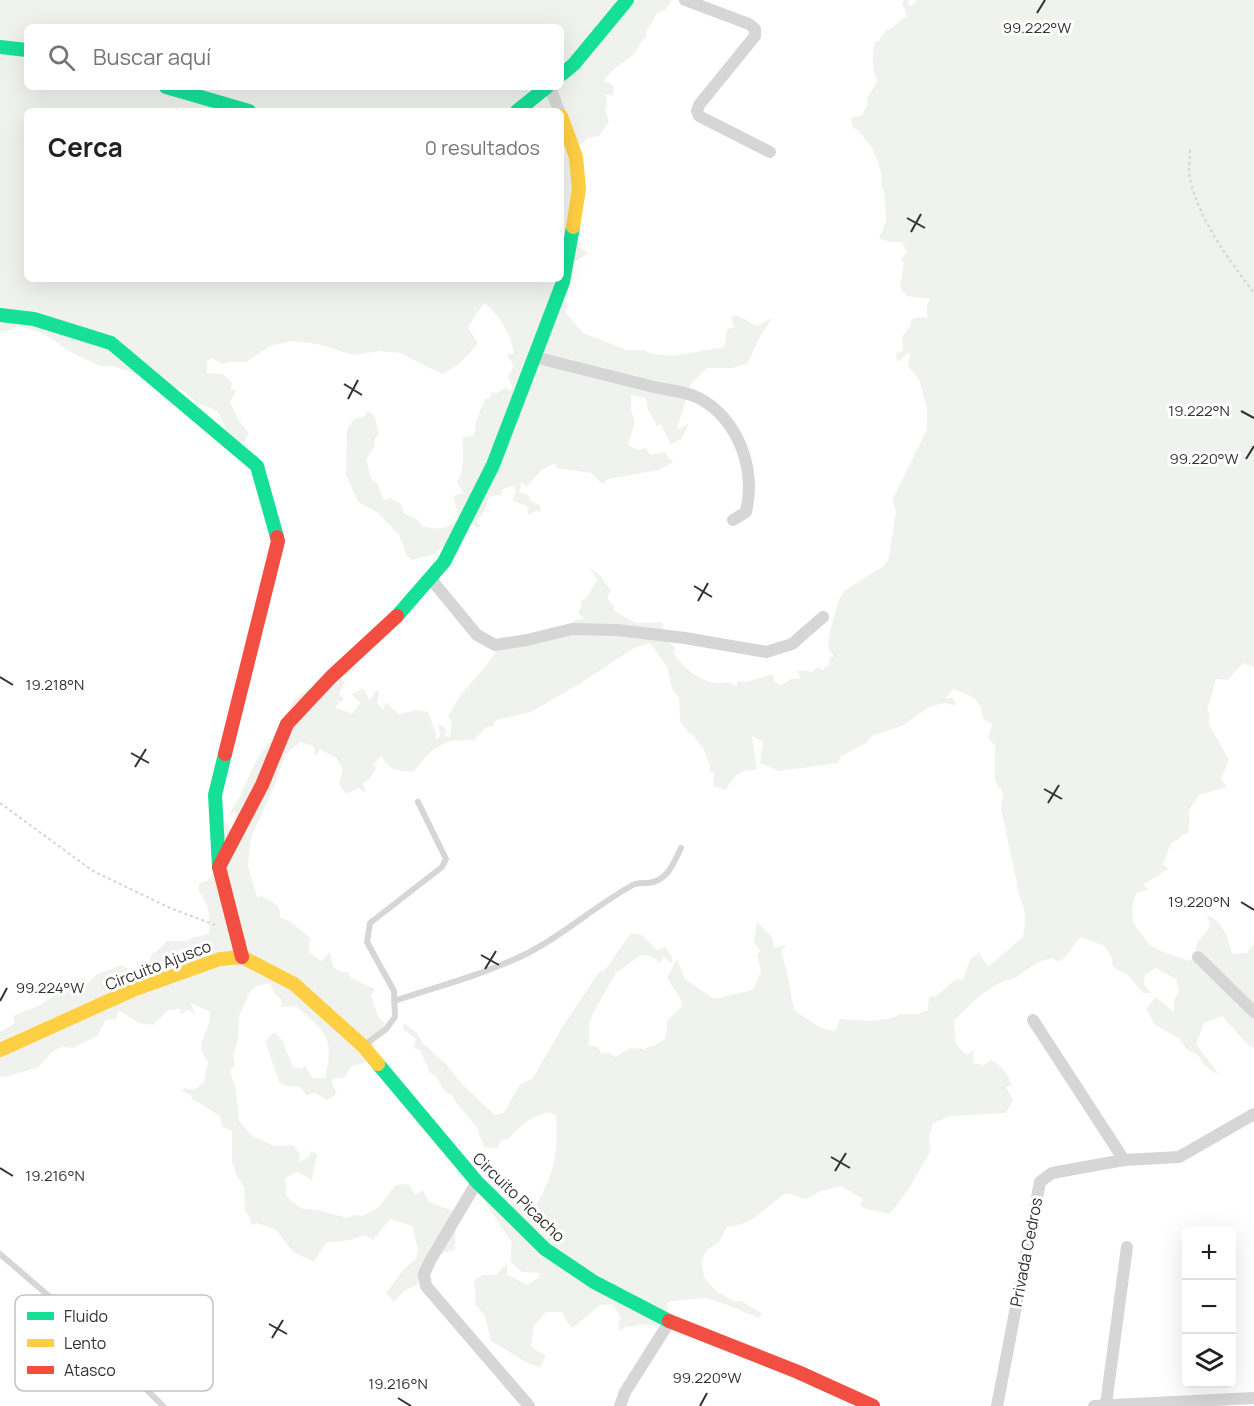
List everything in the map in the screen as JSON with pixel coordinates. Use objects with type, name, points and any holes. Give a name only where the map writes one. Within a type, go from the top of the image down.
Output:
[{"type":"street","points":[[564,72],[581,57],[627,0]]},
{"type":"street","points":[[685,0],[749,24],[754,29],[755,36],[699,105],[697,111],[699,116],[770,152]]},
{"type":"street","points":[[0,47],[24,50]]},
{"type":"street","points":[[176,90],[239,108]]},
{"type":"street","points":[[521,108],[545,90]]},
{"type":"street","points":[[550,90],[558,108]]},
{"type":"street","points":[[564,124],[576,157],[579,189],[564,276]]},
{"type":"street","points":[[219,867],[262,785],[287,724],[331,677],[403,611],[444,562],[493,465],[563,282]]},
{"type":"street","points":[[0,315],[34,319],[111,343],[257,466],[278,541],[215,795],[219,867],[242,957]]},
{"type":"street","points":[[534,357],[698,398],[722,416],[741,442],[748,463],[749,501],[746,512],[733,520]]},
{"type":"street","points":[[430,578],[477,635],[495,645],[572,629],[617,630],[685,638],[766,652],[792,644],[823,617]]},
{"type":"street","name":"Circuito Picacho","points":[[242,957],[294,984],[363,1046],[477,1182],[546,1249],[594,1282],[670,1321],[798,1372],[873,1406]]},
{"type":"street","name":"Circuito Ajusco","points":[[0,1050],[133,990],[220,958],[242,957]]},
{"type":"street","points":[[1198,957],[1254,1012]]},
{"type":"street","points":[[1033,1020],[1124,1160]]},
{"type":"street","name":"Privada Cedros","points":[[997,1406],[1040,1182],[1052,1173],[1124,1160],[1179,1157],[1254,1113]]},
{"type":"street","points":[[477,1182],[430,1261],[424,1274],[426,1286],[529,1406]]},
{"type":"street","points":[[1127,1247],[1100,1405],[1254,1398]]},
{"type":"street","points":[[621,1406],[625,1392],[670,1321]]},
{"type":"lane","points":[[363,1046],[386,1029],[394,1017],[394,992],[367,942],[370,923],[442,867],[446,859],[418,802]]},
{"type":"lane","points":[[394,1001],[495,968],[527,953],[579,922],[633,884],[662,879],[669,872],[681,848]]},
{"type":"lane","points":[[0,1254],[48,1295]]},
{"type":"lane","points":[[148,1391],[163,1406]]},
{"type":"path","points":[[1190,150],[1190,177],[1204,216],[1221,249],[1254,293]]},
{"type":"path","points":[[0,802],[93,871],[170,908],[236,932]]},
{"type":"shaded area","points":[[0,0],[672,0],[665,10],[658,12],[646,32],[647,36],[635,53],[604,81],[614,86],[613,96],[606,94],[605,109],[609,122],[599,136],[588,138],[578,146],[574,244],[589,253],[567,266],[564,260],[564,108],[24,108],[24,282],[557,282],[568,307],[565,312],[583,333],[627,350],[644,350],[651,354],[673,356],[724,347],[727,329],[734,327],[731,318],[737,315],[757,326],[773,317],[760,336],[748,363],[733,368],[707,368],[691,384],[677,429],[689,423],[682,439],[671,444],[661,425],[657,426],[648,410],[646,398],[631,395],[631,410],[635,422],[628,445],[638,450],[646,448],[651,455],[664,452],[673,462],[659,470],[608,479],[602,484],[592,473],[556,468],[555,464],[550,465],[539,473],[527,487],[522,482],[519,492],[528,495],[532,502],[540,505],[541,512],[536,511],[528,515],[527,506],[513,501],[516,489],[513,486],[503,489],[501,495],[489,496],[485,510],[477,520],[480,527],[474,526],[467,520],[449,542],[434,554],[412,560],[407,556],[399,535],[378,513],[358,502],[346,475],[347,429],[354,419],[365,416],[368,411],[374,415],[379,433],[374,441],[375,446],[366,460],[372,480],[377,482],[384,500],[391,498],[401,504],[404,513],[418,520],[422,526],[442,528],[455,522],[459,518],[453,496],[463,493],[457,482],[462,466],[462,438],[474,435],[477,418],[485,399],[489,398],[492,392],[498,393],[505,387],[510,391],[512,387],[508,376],[514,366],[507,355],[514,353],[510,339],[499,319],[484,303],[468,327],[478,344],[458,365],[442,374],[400,353],[379,351],[353,355],[318,344],[292,341],[270,346],[246,362],[222,364],[212,358],[207,362],[207,373],[222,374],[232,382],[231,389],[236,391],[230,402],[239,421],[249,433],[243,445],[228,433],[217,411],[196,402],[182,390],[113,366],[100,366],[74,354],[44,334],[20,326],[5,332],[0,331]]},
{"type":"shaded area","points":[[908,0],[910,7],[917,0],[1254,0],[1254,667],[1243,663],[1228,680],[1216,679],[1207,711],[1210,713],[1209,724],[1229,760],[1221,779],[1227,787],[1199,795],[1188,812],[1190,820],[1188,833],[1171,843],[1163,865],[1169,869],[1144,884],[1148,890],[1136,893],[1132,909],[1133,923],[1150,945],[1189,961],[1195,957],[1196,945],[1210,926],[1207,915],[1221,926],[1232,954],[1247,953],[1254,943],[1254,1048],[1248,1045],[1222,1016],[1204,1023],[1196,1044],[1220,1076],[1204,1065],[1198,1055],[1186,1049],[1179,1038],[1155,1025],[1146,1008],[1156,997],[1174,1012],[1174,999],[1179,992],[1176,979],[1156,968],[1145,975],[1144,984],[1151,993],[1143,993],[1128,975],[1113,967],[1111,956],[1103,945],[1080,937],[1059,962],[1052,958],[1046,960],[1032,966],[1015,978],[1004,981],[982,995],[954,1020],[956,1044],[966,1055],[974,1050],[973,1063],[984,1065],[991,1060],[1001,1067],[1011,1081],[1012,1085],[1006,1087],[1013,1100],[1006,1113],[949,1116],[933,1124],[929,1137],[931,1151],[908,1190],[890,1214],[862,1208],[860,1204],[863,1199],[841,1186],[821,1191],[806,1199],[786,1193],[752,1219],[727,1227],[719,1242],[708,1249],[701,1261],[704,1277],[716,1291],[734,1301],[741,1301],[763,1314],[758,1318],[706,1298],[672,1301],[667,1303],[669,1318],[657,1326],[643,1324],[627,1326],[620,1331],[618,1324],[621,1318],[613,1304],[600,1305],[573,1328],[566,1321],[562,1312],[546,1312],[534,1326],[531,1346],[546,1356],[540,1368],[491,1341],[485,1316],[476,1305],[474,1280],[483,1275],[496,1275],[507,1263],[507,1274],[527,1285],[538,1278],[541,1273],[522,1272],[510,1261],[512,1243],[485,1202],[490,1185],[496,1184],[505,1190],[512,1190],[519,1200],[536,1205],[554,1162],[556,1116],[550,1112],[537,1116],[507,1140],[501,1140],[497,1148],[484,1147],[476,1126],[453,1096],[443,1090],[436,1076],[430,1073],[420,1050],[413,1048],[416,1039],[403,1029],[404,1023],[417,1033],[422,1042],[446,1064],[461,1083],[495,1115],[504,1112],[520,1084],[533,1078],[561,1029],[599,972],[605,970],[631,933],[642,935],[657,950],[666,947],[672,957],[672,963],[663,957],[660,963],[651,956],[641,955],[616,973],[589,1022],[589,1046],[598,1046],[601,1054],[608,1052],[615,1057],[630,1048],[644,1049],[666,1038],[667,1021],[682,1006],[681,1000],[667,978],[677,959],[685,979],[714,999],[753,990],[761,971],[757,955],[760,950],[754,943],[757,922],[772,937],[774,948],[786,945],[781,953],[794,1010],[821,1028],[835,1031],[840,1019],[872,1021],[893,1018],[900,1014],[917,1014],[928,1010],[929,997],[936,996],[956,979],[963,980],[970,959],[979,953],[988,967],[1023,937],[1025,925],[1025,913],[1018,892],[1001,809],[1003,793],[995,781],[995,746],[988,738],[992,724],[983,719],[975,699],[954,689],[945,699],[952,697],[957,706],[945,703],[929,707],[902,726],[873,735],[865,744],[841,757],[838,763],[779,771],[760,763],[763,742],[752,736],[757,770],[738,774],[726,790],[713,786],[714,773],[710,771],[703,748],[680,721],[679,698],[672,689],[667,667],[650,643],[634,648],[531,712],[496,720],[493,726],[485,728],[474,740],[449,741],[430,752],[413,772],[390,767],[382,756],[373,765],[376,768],[370,778],[363,784],[366,793],[358,788],[346,794],[339,784],[343,769],[336,758],[320,749],[316,757],[313,746],[300,742],[286,754],[251,838],[248,866],[257,897],[262,896],[275,904],[279,909],[280,917],[291,922],[310,938],[309,952],[321,961],[330,952],[333,967],[341,972],[348,972],[351,978],[375,989],[371,996],[378,1016],[384,1023],[382,1037],[374,1035],[374,1055],[365,1063],[351,1066],[345,1077],[333,1079],[331,1082],[337,1094],[327,1100],[315,1093],[307,1095],[300,1087],[287,1086],[279,1082],[265,1041],[274,1032],[284,1042],[293,1067],[302,1069],[304,1065],[313,1078],[325,1078],[329,1053],[328,1044],[321,1029],[296,1006],[281,1007],[282,1000],[275,994],[270,983],[251,990],[239,1016],[238,1039],[233,1056],[235,1064],[230,1072],[236,1089],[239,1121],[252,1136],[274,1146],[293,1145],[300,1154],[299,1163],[309,1156],[311,1151],[317,1154],[312,1180],[297,1172],[285,1178],[286,1196],[300,1208],[347,1218],[354,1215],[363,1216],[379,1207],[395,1185],[409,1184],[415,1195],[423,1190],[429,1202],[456,1212],[455,1250],[439,1254],[418,1284],[404,1291],[394,1302],[386,1293],[403,1270],[416,1259],[418,1249],[412,1226],[390,1219],[373,1240],[365,1235],[350,1240],[326,1243],[314,1262],[293,1252],[276,1230],[257,1223],[251,1225],[250,1218],[245,1211],[244,1187],[232,1162],[232,1131],[222,1127],[220,1116],[192,1099],[191,1095],[181,1091],[185,1088],[194,1090],[204,1082],[208,1062],[201,1048],[210,1020],[210,1012],[191,1003],[196,1016],[189,1010],[181,1014],[180,1009],[169,1010],[153,1025],[138,1023],[119,1010],[116,1019],[106,1020],[97,1036],[73,1048],[62,1047],[52,1052],[38,1067],[6,1077],[0,1076],[0,1032],[15,1023],[13,1016],[40,1005],[56,994],[88,983],[97,974],[122,965],[132,971],[140,983],[151,985],[149,964],[152,953],[167,941],[189,941],[191,938],[209,934],[208,912],[199,892],[199,883],[208,881],[216,866],[223,819],[230,829],[237,827],[235,811],[227,818],[258,757],[275,734],[294,700],[307,689],[326,687],[343,663],[355,670],[342,676],[344,684],[339,694],[344,699],[335,707],[352,714],[360,703],[352,694],[363,688],[370,700],[377,690],[379,693],[377,704],[383,710],[386,702],[398,714],[418,710],[428,712],[436,733],[435,740],[440,736],[439,724],[447,730],[444,736],[450,737],[452,722],[448,717],[458,698],[495,652],[570,627],[574,620],[584,619],[578,612],[581,601],[587,597],[597,580],[589,567],[600,575],[611,591],[607,598],[615,607],[613,610],[636,623],[662,622],[668,641],[675,648],[674,654],[691,672],[705,680],[713,683],[728,682],[736,686],[738,681],[746,682],[773,674],[775,682],[781,685],[791,679],[801,679],[797,671],[807,670],[810,673],[819,667],[822,670],[829,665],[830,657],[834,657],[828,648],[829,635],[839,599],[845,590],[885,565],[889,557],[896,511],[892,500],[927,429],[927,408],[919,379],[908,367],[910,352],[897,362],[896,354],[903,350],[902,337],[912,319],[927,318],[927,306],[930,299],[907,296],[900,287],[904,262],[901,259],[907,252],[902,242],[890,242],[879,238],[886,221],[884,191],[881,184],[882,174],[872,148],[859,131],[853,128],[850,118],[862,115],[868,104],[867,99],[877,82],[873,62],[875,41],[879,41],[886,30],[908,17],[902,3]]},
{"type":"traffic: fast","points":[[564,72],[574,64],[627,0]]},
{"type":"traffic: fast","points":[[0,47],[24,50]]},
{"type":"traffic: fast","points":[[176,90],[239,108]]},
{"type":"traffic: fast","points":[[521,108],[543,90]]},
{"type":"traffic: fast","points":[[564,276],[573,227]]},
{"type":"traffic: fast","points":[[397,616],[444,562],[493,465],[563,282]]},
{"type":"traffic: fast","points":[[0,315],[34,319],[111,343],[257,466],[277,537]]},
{"type":"traffic: fast","points":[[219,867],[215,795],[225,754]]},
{"type":"traffic: fast","points":[[378,1064],[477,1182],[545,1249],[594,1282],[669,1321]]},
{"type":"traffic: slow","points":[[564,124],[576,157],[579,189],[573,227]]},
{"type":"traffic: slow","points":[[0,1050],[133,990],[220,959],[242,957],[294,984],[363,1046],[378,1064]]},
{"type":"traffic: jam","points":[[225,754],[278,541],[277,537]]},
{"type":"traffic: jam","points":[[242,957],[219,867],[262,785],[287,724],[331,677],[397,616]]},
{"type":"traffic: jam","points":[[669,1321],[798,1372],[873,1406]]}]
